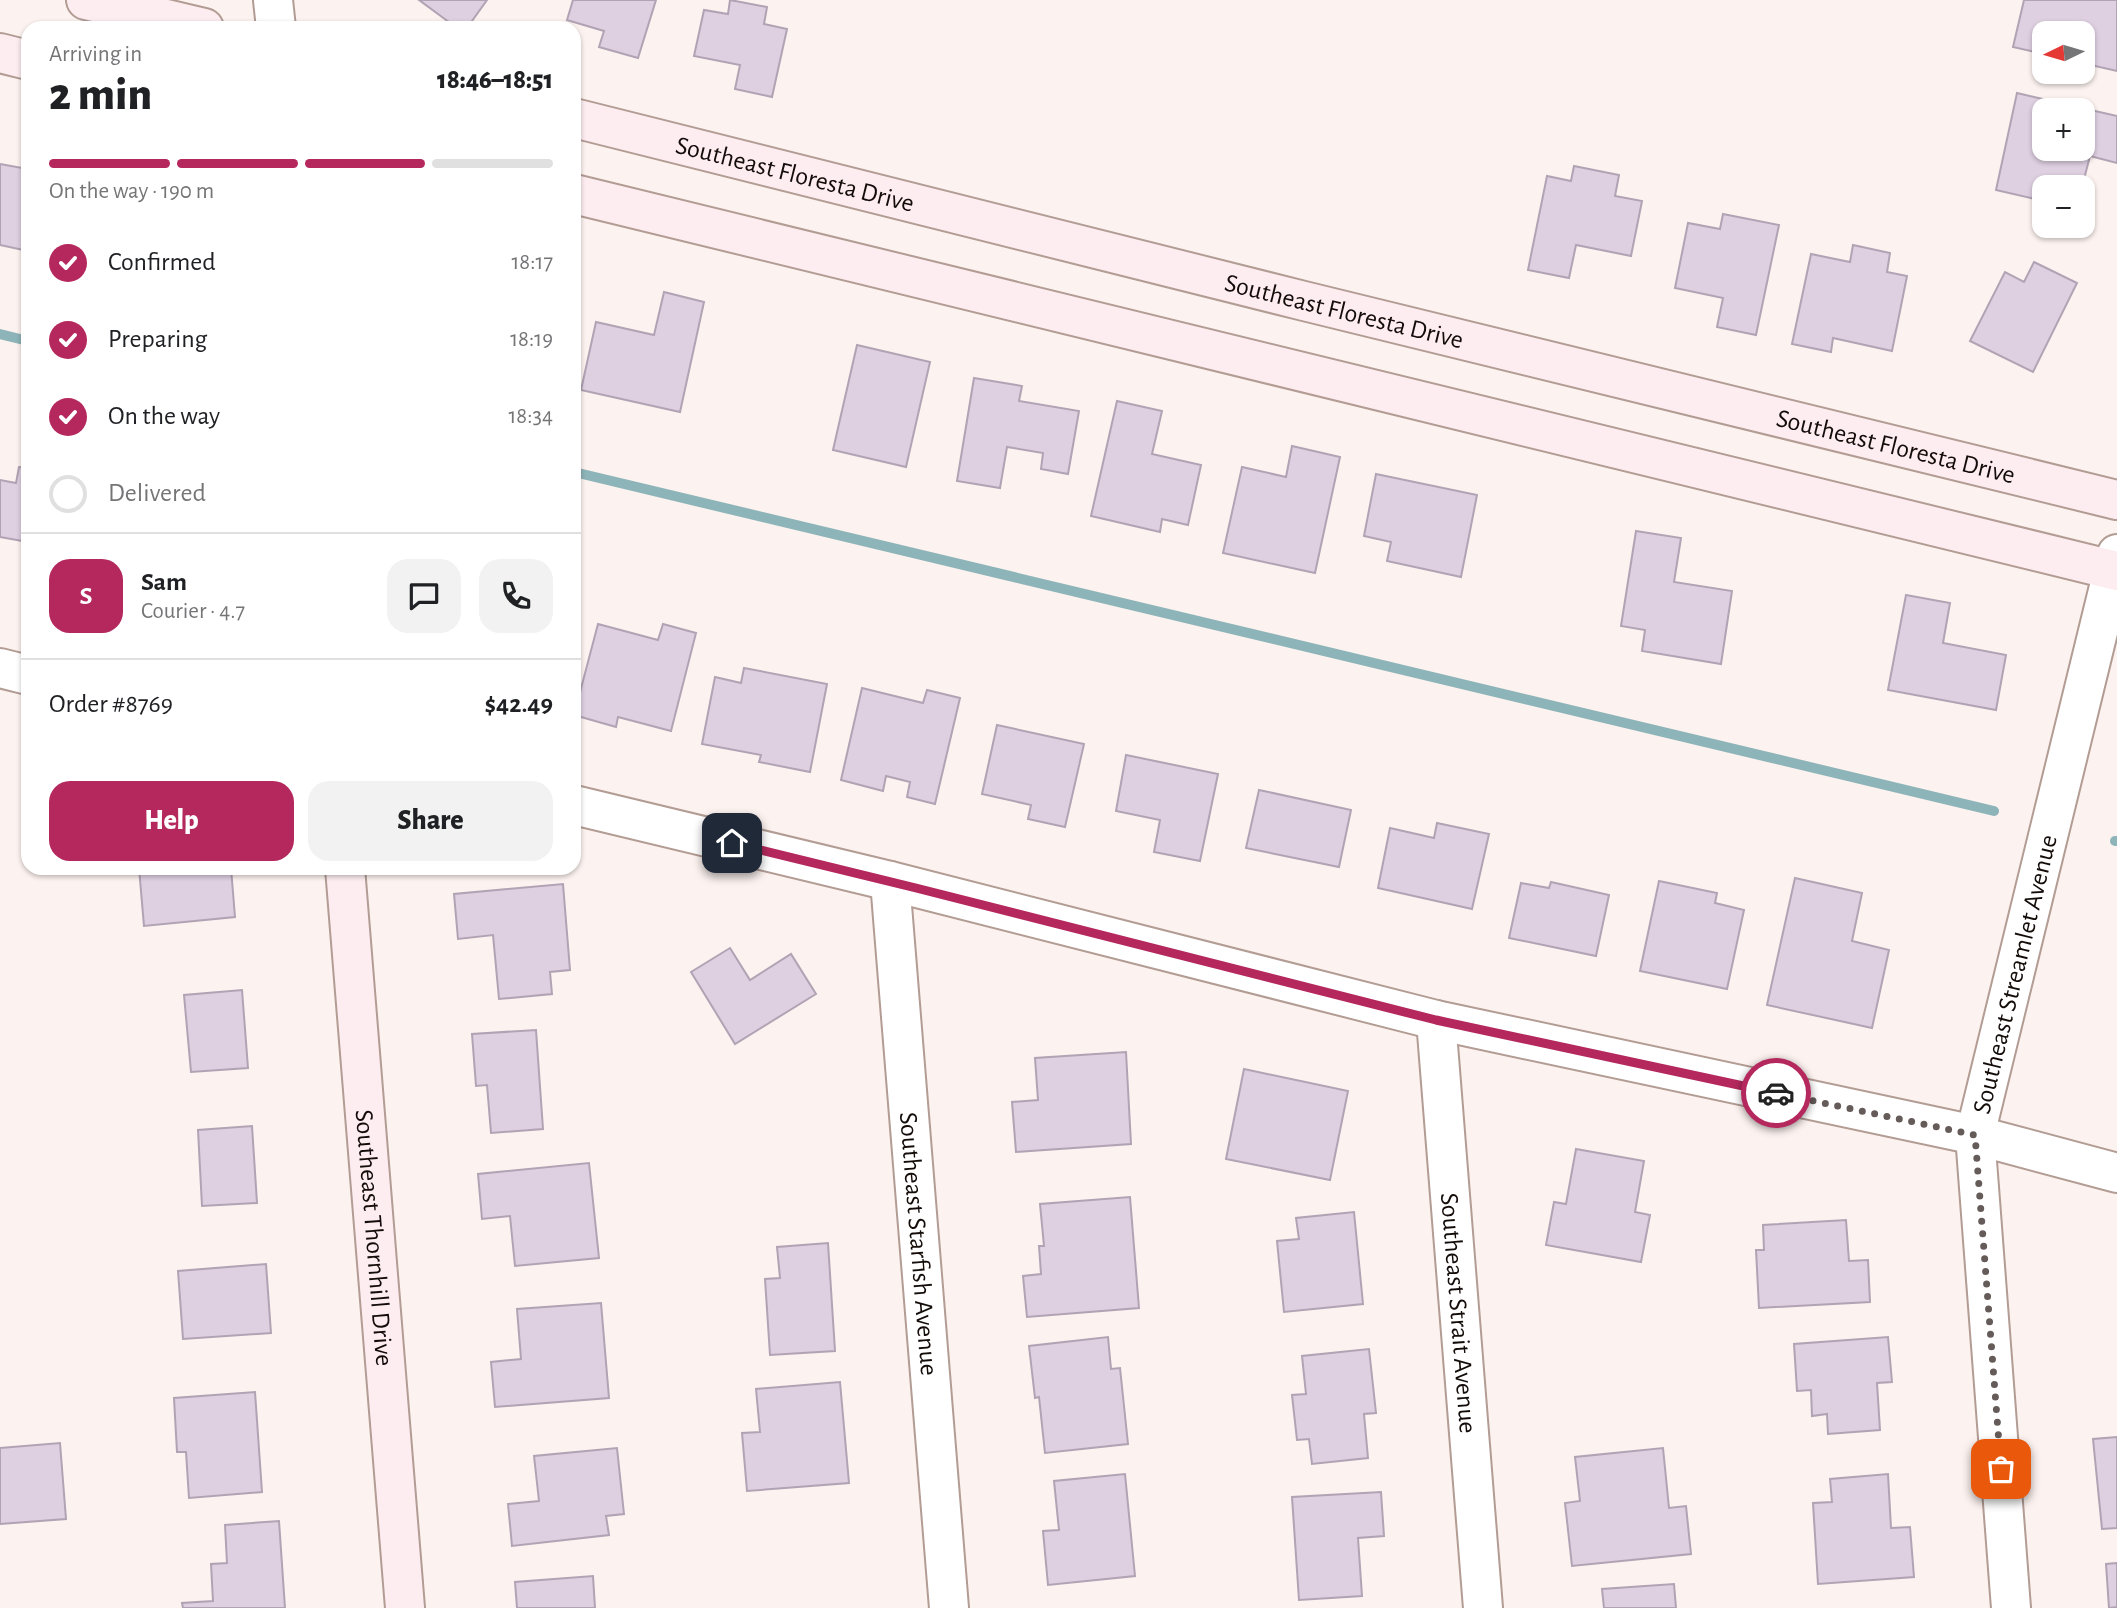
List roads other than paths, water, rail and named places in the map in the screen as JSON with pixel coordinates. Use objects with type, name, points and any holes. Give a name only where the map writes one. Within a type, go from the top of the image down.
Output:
[{"type":"street","points":[[86,0],[174,21]]},
{"type":"street","points":[[274,0],[276,21]]},
{"type":"street","points":[[0,53],[21,58]]},
{"type":"street","name":"Southeast Floresta Drive","points":[[581,120],[1304,301],[2117,500]]},
{"type":"street","points":[[581,196],[2116,565]]},
{"type":"street","name":"Southeast Streamlet Avenue","points":[[2011,1608],[1975,1135],[2116,565]]},
{"type":"street","points":[[0,668],[21,673]]},
{"type":"street","points":[[581,807],[890,881],[1436,1020],[1975,1135],[2117,1173]]},
{"type":"street","name":"Southeast Thornhill Drive","points":[[346,875],[405,1608]]},
{"type":"street","name":"Southeast Starfish Avenue","points":[[890,881],[949,1608]]},
{"type":"street","name":"Southeast Strait Avenue","points":[[1436,1020],[1483,1608]]},
{"type":"waterway","points":[[0,334],[21,339]]},
{"type":"waterway","points":[[581,474],[1994,811]]}]
